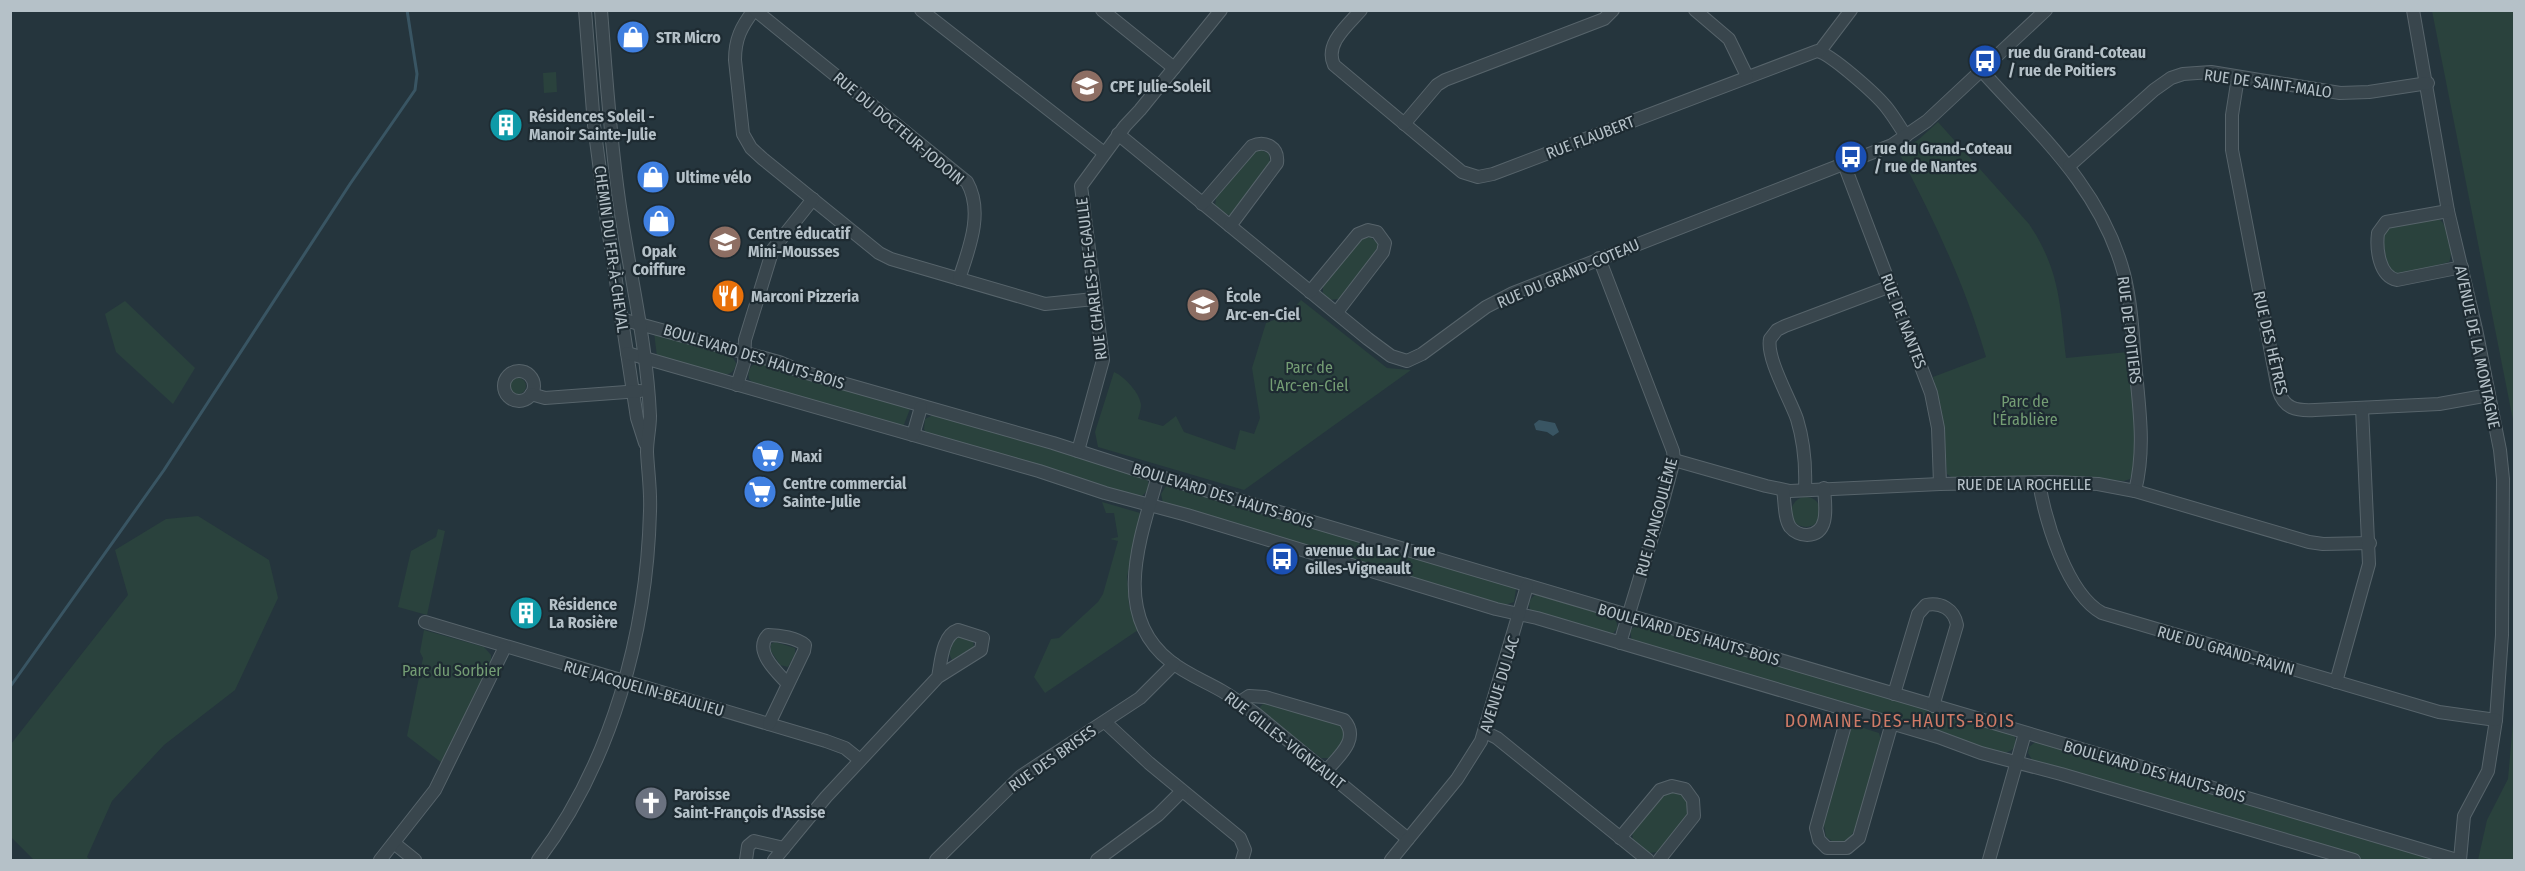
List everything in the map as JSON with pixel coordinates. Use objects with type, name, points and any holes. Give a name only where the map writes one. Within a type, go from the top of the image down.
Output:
[{"type":"street","name":"CHEMIN DU FER-À-CHEVAL","points":[[585,10],[597,151],[637,418],[647,450]]},
{"type":"street","name":"CHEMIN DU FER-À-CHEVAL","points":[[542,859],[593,765],[624,682],[638,627],[647,563],[650,501],[647,450],[650,418],[639,322],[615,166],[601,10]]},
{"type":"street","points":[[754,10],[739,31],[735,47],[743,134],[751,148],[885,256],[1045,304],[1094,299]]},
{"type":"street","name":"RUE DU DOCTEUR-JODOIN","points":[[754,10],[967,182],[975,225],[959,279]]},
{"type":"street","points":[[921,10],[1104,153]]},
{"type":"street","points":[[1102,10],[1174,68]]},
{"type":"street","name":"RUE CHARLES-DE-GAULLE","points":[[1078,451],[1103,364],[1081,188],[1083,181],[1118,134],[1221,10]]},
{"type":"street","name":"RUE FLAUBERT","points":[[1361,10],[1333,44],[1330,52],[1336,69],[1462,172],[1474,177],[1483,177],[1811,52],[1820,51]]},
{"type":"street","points":[[1404,123],[1437,85],[1445,80],[1604,19],[1613,10]]},
{"type":"street","points":[[1695,10],[1729,39],[1747,76]]},
{"type":"street","points":[[1851,10],[1820,51],[1882,102],[1906,136]]},
{"type":"street","name":"RUE DU GRAND-COTEAU","points":[[1118,134],[1391,356],[1407,361],[1422,354],[1453,330],[1499,300],[1599,258],[1892,145],[1927,121],[2046,10]]},
{"type":"street","name":"AVENUE DE LA MONTAGNE","points":[[2413,10],[2428,83],[2448,211],[2489,395],[2503,479],[2502,636],[2496,720],[2488,771],[2464,816],[2459,861]]},
{"type":"street","name":"RUE DE POITIERS","points":[[1982,71],[2069,166],[2103,219],[2126,281],[2142,444],[2140,469],[2134,491]]},
{"type":"street","name":"RUE DE SAINT-MALO","points":[[2069,166],[2154,90],[2171,78],[2200,72],[2340,93],[2369,92],[2428,83]]},
{"type":"street","name":"RUE DES HÊTRES","points":[[2238,77],[2231,122],[2232,150],[2280,395],[2286,405],[2298,410],[2362,408],[2445,403],[2489,395]]},
{"type":"street","points":[[1202,204],[1252,146],[1262,143],[1270,145],[1277,153],[1277,163],[1230,226]]},
{"type":"street","name":"RUE DE NANTES","points":[[1844,164],[1934,402],[1938,428],[1940,484]]},
{"type":"street","points":[[737,385],[744,363],[745,340],[773,249],[813,199]]},
{"type":"street","points":[[2448,211],[2386,222],[2378,233],[2380,257],[2384,271],[2389,277],[2397,280],[2462,267]]},
{"type":"street","points":[[1310,292],[1358,234],[1368,230],[1377,232],[1384,243],[1383,252],[1336,312]]},
{"type":"street","name":"RUE D'ANGOULÈME","points":[[1599,258],[1666,430],[1674,459],[1620,643]]},
{"type":"street","points":[[1805,489],[1802,441],[1795,415],[1771,352],[1770,339],[1777,330],[1785,326],[1891,286]]},
{"type":"street","name":"BOULEVARD DES HAUTS-BOIS","points":[[621,318],[1078,451],[2459,861]]},
{"type":"street","name":"BOULEVARD DES HAUTS-BOIS","points":[[627,354],[913,435],[2354,861]]},
{"type":"street","points":[[531,394],[545,398],[647,390]]},
{"type":"street","points":[[913,435],[921,407]]},
{"type":"street","points":[[2336,682],[2366,579],[2370,543],[2362,408]]},
{"type":"street","name":"RUE DE LA ROCHELLE","points":[[1674,459],[1783,490],[2039,482],[2098,484],[2134,491],[2309,542],[2370,543]]},
{"type":"street","name":"RUE GILLES-VIGNEAULT","points":[[1158,476],[1135,561],[1135,598],[1141,620],[1152,641],[1174,664],[1240,702],[1408,839]]},
{"type":"street","name":"RUE DU GRAND-RAVIN","points":[[2039,482],[2047,522],[2070,576],[2081,596],[2095,609],[2110,616],[2439,712],[2496,720]]},
{"type":"street","points":[[1783,490],[1789,524],[1798,533],[1806,535],[1818,531],[1825,521],[1824,488]]},
{"type":"street","name":"AVENUE DU LAC","points":[[1391,861],[1460,776],[1485,732],[1527,586]]},
{"type":"street","points":[[1894,694],[1918,614],[1926,605],[1942,605],[1953,613],[1957,625],[1934,706]]},
{"type":"street","name":"RUE JACQUELIN-BEAULIEU","points":[[425,622],[841,746],[860,760]]},
{"type":"street","points":[[380,861],[440,781],[505,647]]},
{"type":"street","name":"RUE DES BRISES","points":[[936,861],[1021,776],[1143,696],[1174,664]]},
{"type":"street","points":[[774,861],[826,797],[938,678]]},
{"type":"street","points":[[769,724],[788,684]]},
{"type":"street","points":[[1240,702],[1249,696],[1265,697],[1344,720],[1351,732],[1350,741],[1326,771]]},
{"type":"street","points":[[1849,711],[1816,828],[1819,840],[1831,849],[1847,848],[1859,838],[1892,723]]},
{"type":"street","points":[[1105,722],[1182,791],[1242,840],[1245,852],[1242,861]]},
{"type":"street","points":[[1485,732],[1497,738],[1648,861]]},
{"type":"street","points":[[1989,861],[2025,733]]},
{"type":"street","points":[[1620,838],[1660,790],[1671,786],[1686,789],[1694,800],[1694,816],[1659,861]]},
{"type":"street","points":[[1097,861],[1154,818],[1182,791]]},
{"type":"street","points":[[746,861],[748,846],[754,842],[784,848]]},
{"type":"street","points":[[395,844],[415,861]]},
{"type":"green space","points":[[2432,11],[2514,11],[2514,425]]},
{"type":"green space","points":[[556,72],[557,92],[544,93],[543,73]]},
{"type":"green space","name":"Parc de l'Érablière","points":[[1938,122],[2029,224],[2039,241],[2057,288],[2066,358],[2128,352],[2136,435],[2134,467],[2130,479],[2124,481],[2055,475],[1954,479],[1947,474],[1942,412],[1933,377],[1986,357],[1968,303],[1947,252],[1898,151],[1918,140]]},
{"type":"green space","points":[[1262,150],[1269,154],[1270,164],[1234,212],[1229,215],[1223,213],[1215,206],[1216,198],[1256,151]]},
{"type":"green space","points":[[2440,220],[2446,228],[2451,246],[2449,262],[2400,275],[2395,272],[2385,257],[2384,232],[2393,226]]},
{"type":"green space","points":[[1370,237],[1378,243],[1376,253],[1339,299],[1330,300],[1323,293],[1323,286],[1362,239]]},
{"type":"green space","name":"Parc de l'Arc-en-Ciel","points":[[1301,300],[1387,368],[1411,370],[1244,490],[1098,447],[1095,432],[1114,372],[1127,381],[1138,395],[1141,405],[1138,419],[1163,426],[1176,416],[1184,432],[1235,450],[1240,430],[1254,434],[1260,418],[1252,368],[1266,323],[1289,314]]},
{"type":"green space","points":[[125,301],[195,368],[173,404],[116,352],[105,314]]},
{"type":"green space","points":[[654,332],[731,355],[736,363],[735,368],[731,373],[724,375],[657,357]]},
{"type":"green space","points":[[759,363],[910,409],[903,427],[755,385],[749,379],[749,370]]},
{"type":"green space","points":[[515,378],[521,378],[526,386],[524,392],[515,394],[510,389],[510,383]]},
{"type":"green space","points":[[933,415],[1139,475],[1148,481],[1149,489],[1142,496],[1137,497],[926,434],[925,419]]},
{"type":"green space","points":[[1170,485],[1513,586],[1516,589],[1514,602],[1505,605],[1163,503],[1161,494],[1166,486]]},
{"type":"green space","points":[[1806,497],[1817,501],[1821,512],[1817,523],[1806,527],[1795,523],[1791,512],[1795,501]]},
{"type":"green space","points":[[1102,502],[1140,513],[1127,577],[1129,605],[1138,630],[1045,693],[1034,677],[1051,639],[1059,638],[1098,602],[1103,594],[1118,541],[1110,539],[1118,537],[1114,513],[1106,513]]},
{"type":"green space","points":[[198,516],[269,560],[278,598],[235,690],[164,745],[112,801],[87,857],[90,860],[34,860],[11,837],[11,744],[128,595],[115,550],[166,519]]},
{"type":"green space","points":[[438,529],[445,531],[427,615],[398,607],[411,551],[436,537]]},
{"type":"green space","points":[[1537,594],[1615,617],[1618,628],[1611,635],[1533,613],[1529,602]]},
{"type":"green space","points":[[1639,624],[2014,735],[2015,745],[2012,750],[2002,753],[1632,641],[1630,630]]},
{"type":"green space","name":"Parc du Sorbier","points":[[424,630],[484,647],[491,655],[491,662],[442,763],[407,736],[423,658],[420,652]]},
{"type":"green space","points":[[960,637],[973,641],[974,647],[952,660],[949,654],[955,638]]},
{"type":"green space","points":[[775,642],[795,648],[795,654],[788,667],[780,665],[771,651],[771,644]]},
{"type":"green space","points":[[1265,702],[1339,723],[1345,731],[1344,740],[1329,758],[1321,758],[1261,711],[1260,707]]},
{"type":"green space","points":[[2514,711],[2514,860],[2478,860],[2487,820],[2508,779]]},
{"type":"green space","points":[[1857,726],[1879,733],[1881,740],[1857,827],[1848,840],[1835,843],[1826,837],[1824,825],[1851,729]]},
{"type":"green space","points":[[2037,741],[2443,860],[2364,860],[2034,763],[2028,753],[2029,747]]},
{"type":"green space","points":[[1670,791],[1681,793],[1689,805],[1689,812],[1658,852],[1649,853],[1633,840],[1632,832],[1662,795]]},
{"type":"water","points":[[1539,420],[1555,423],[1559,432],[1553,436],[1536,430],[1534,424]]},
{"type":"waterway","points":[[10,687],[164,470],[350,184],[415,90],[417,74],[407,10]]},
{"type":"place","name":"STR Micro","points":[[633,37]]},
{"type":"place","name":"rue du Grand-Coteau / rue de Poitiers","points":[[1985,61]]},
{"type":"place","name":"CPE Julie-Soleil","points":[[1087,86]]},
{"type":"place","name":"Résidences Soleil - Manoir Sainte-Julie","points":[[506,125]]},
{"type":"place","name":"rue du Grand-Coteau / rue de Nantes","points":[[1851,157]]},
{"type":"place","name":"Ultime vélo","points":[[653,177]]},
{"type":"place","name":"Opak Coiffure","points":[[659,221]]},
{"type":"place","name":"Centre éducatif Mini-Mousses","points":[[725,242]]},
{"type":"place","name":"Marconi Pizzeria","points":[[728,296]]},
{"type":"place","name":"École Arc-en-Ciel","points":[[1203,305]]},
{"type":"place","name":"Maxi","points":[[768,456]]},
{"type":"place","name":"Centre commercial Sainte-Julie","points":[[760,492]]},
{"type":"place","name":"avenue du Lac / rue Gilles-Vigneault","points":[[1282,559]]},
{"type":"place","name":"Résidence La Rosière","points":[[526,613]]},
{"type":"place","name":"Paroisse Saint-François d'Assise","points":[[651,803]]},
{"type":"district","name":"DOMAINE-DES-HAUTS-BOIS","points":[[1900,721]]}]
